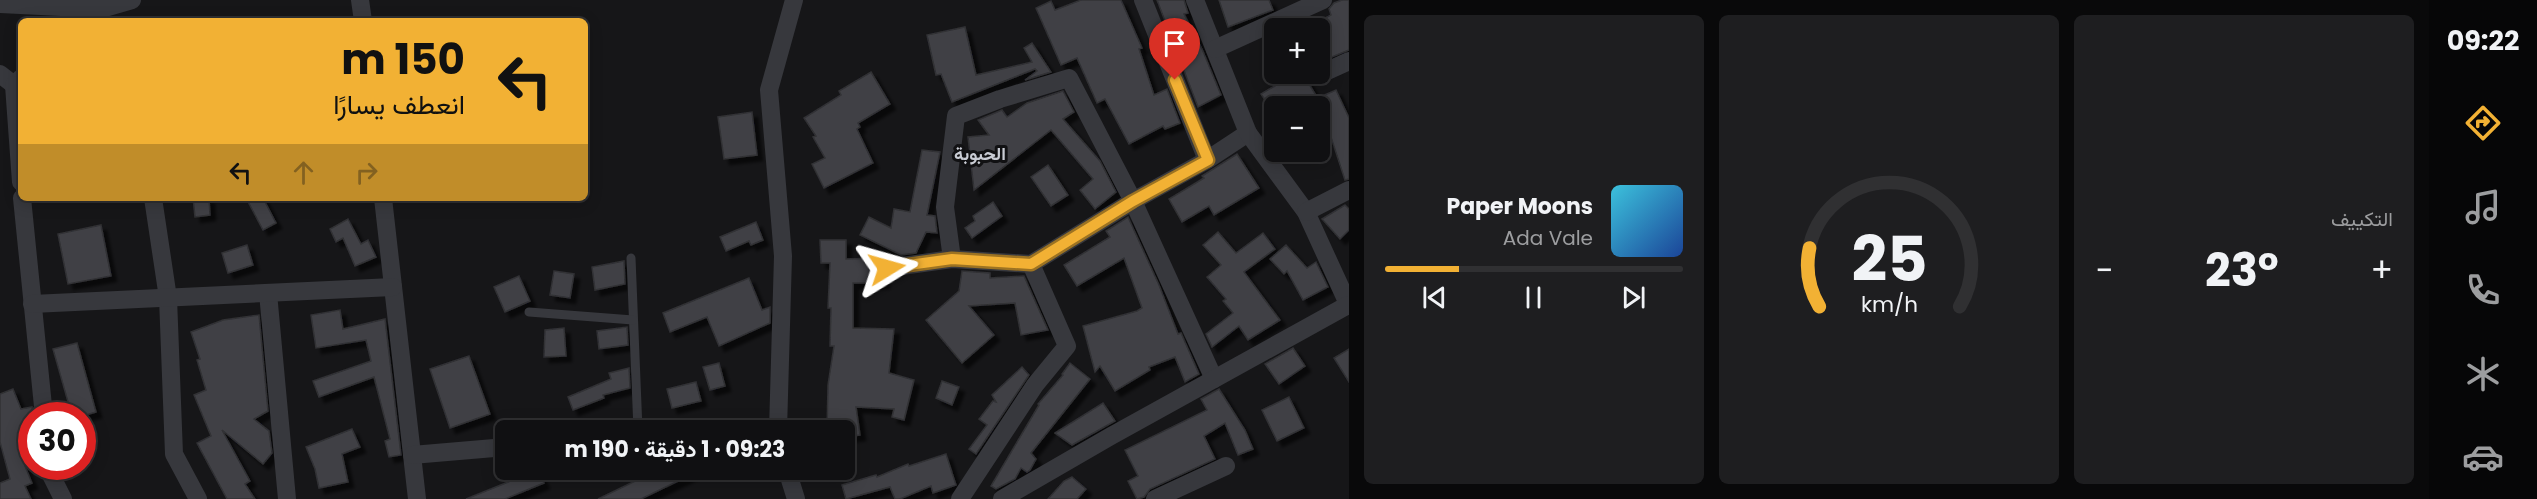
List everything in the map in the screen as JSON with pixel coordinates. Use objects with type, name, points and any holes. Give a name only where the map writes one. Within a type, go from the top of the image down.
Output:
[{"type":"street","points":[[0,4],[101,9],[132,0]]},
{"type":"street","points":[[360,0],[363,18]]},
{"type":"street","points":[[778,420],[783,256],[769,90],[794,0]]},
{"type":"street","points":[[1143,0],[1208,160]]},
{"type":"street","points":[[1002,499],[1349,305],[1306,212],[1248,133],[1195,0]]},
{"type":"street","points":[[1215,49],[1323,0]]},
{"type":"street","points":[[90,18],[101,9]]},
{"type":"street","points":[[1330,70],[1349,61]]},
{"type":"street","points":[[952,259],[945,207],[956,116],[1000,99],[1069,78],[1133,201],[1214,379]]},
{"type":"street","points":[[12,79],[18,148]]},
{"type":"street","points":[[887,268],[952,259],[1031,264],[1133,201],[1208,160],[1248,133]]},
{"type":"street","points":[[1306,212],[1349,190]]},
{"type":"street","points":[[22,201],[42,402]]},
{"type":"street","points":[[153,201],[168,298],[174,454],[198,499]]},
{"type":"street","points":[[383,201],[417,499]]},
{"type":"street","points":[[960,499],[1035,385],[1067,346],[1031,264]]},
{"type":"street","points":[[32,304],[393,287]]},
{"type":"street","points":[[268,293],[287,499]]},
{"type":"street","points":[[412,455],[495,448]]},
{"type":"street","points":[[1155,499],[1226,466]]},
{"type":"street","points":[[54,480],[63,499]]},
{"type":"street","points":[[790,480],[796,499]]},
{"type":"lane","points":[[631,258],[638,420]]},
{"type":"lane","points":[[529,312],[633,321]]},
{"type":"building","points":[[1081,0],[1121,0],[1142,48],[1139,49],[1154,95],[1167,89],[1180,123],[1165,129],[1163,126],[1129,144],[1105,99],[1097,103],[1077,58],[1061,65],[1036,8],[1051,1],[1055,10]]},
{"type":"building","points":[[1157,0],[1184,0],[1188,13],[1184,14],[1202,49],[1221,95],[1198,107]]},
{"type":"building","points":[[1219,0],[1269,0],[1273,10],[1228,27]]},
{"type":"building","points":[[1349,0],[1349,50],[1330,58],[1330,18],[1326,18],[1331,15],[1329,9],[1334,3]]},
{"type":"building","points":[[965,27],[976,75],[1032,62],[1024,48],[1032,43],[1051,72],[1025,80],[1037,71],[1035,69],[952,102],[941,74],[936,75],[927,35]]},
{"type":"building","points":[[871,72],[890,104],[858,123],[860,127],[857,129],[873,163],[824,188],[812,164],[825,158],[813,137],[816,136],[804,118],[841,95],[839,91]]},
{"type":"building","points":[[1278,84],[1309,84],[1316,96],[1264,96],[1264,98],[1261,94]]},
{"type":"building","points":[[1336,90],[1349,118],[1349,179],[1345,180],[1330,134],[1330,96],[1322,96]]},
{"type":"building","points":[[1063,91],[1074,112],[1063,119],[1100,161],[1116,192],[1095,209],[1080,190],[1093,179],[1051,130],[974,190],[968,137],[989,135],[978,120],[1002,110],[1007,117],[1027,103]]},
{"type":"building","points":[[752,112],[757,155],[724,159],[718,117]]},
{"type":"building","points":[[922,150],[940,152],[927,215],[935,216],[937,233],[926,232],[916,253],[901,255],[860,235],[869,217],[891,228],[894,209],[910,212]]},
{"type":"building","points":[[1237,154],[1259,188],[1214,215],[1209,206],[1182,222],[1169,199],[1204,178],[1202,176]]},
{"type":"building","points":[[1048,165],[1068,195],[1051,206],[1031,177]]},
{"type":"building","points":[[193,201],[209,201],[210,215],[195,217]]},
{"type":"building","points":[[248,201],[265,201],[276,223],[263,230]]},
{"type":"building","points":[[993,202],[1002,216],[972,238],[965,228],[975,221],[973,216]]},
{"type":"building","points":[[1345,205],[1349,209],[1349,230],[1340,239],[1322,219]]},
{"type":"building","points":[[1128,217],[1178,334],[1181,333],[1199,374],[1185,382],[1175,357],[1149,367],[1150,370],[1115,391],[1100,366],[1095,372],[1083,326],[1142,308],[1124,258],[1077,286],[1064,265],[1110,237],[1106,231]]},
{"type":"building","points":[[348,219],[361,244],[368,240],[376,257],[355,266],[343,238],[336,242],[330,229]]},
{"type":"building","points":[[756,222],[763,240],[751,245],[749,241],[726,251],[720,237]]},
{"type":"building","points":[[101,225],[111,276],[68,284],[58,234]]},
{"type":"building","points":[[1218,232],[1236,253],[1263,233],[1275,249],[1244,272],[1280,320],[1248,340],[1239,326],[1212,347],[1206,334],[1233,313],[1223,301],[1226,299],[1207,277],[1221,265],[1203,245]]},
{"type":"building","points":[[820,240],[846,240],[846,259],[882,258],[877,263],[876,269],[884,279],[884,283],[853,283],[853,328],[894,329],[889,373],[914,380],[904,420],[892,417],[894,409],[856,407],[860,435],[855,436],[855,420],[827,420],[828,385],[834,346],[830,346],[831,308],[828,308],[830,263],[821,263]]},
{"type":"building","points":[[247,245],[253,265],[228,273],[222,253]]},
{"type":"building","points":[[1286,245],[1307,268],[1316,262],[1328,287],[1303,300],[1287,271],[1284,274],[1270,259]]},
{"type":"building","points":[[624,261],[625,284],[595,290],[592,267]]},
{"type":"building","points":[[554,271],[574,274],[570,298],[550,295]]},
{"type":"building","points":[[962,271],[990,273],[990,278],[1024,276],[1048,330],[1021,335],[1015,303],[969,306],[994,335],[962,363],[926,320],[959,291]]},
{"type":"building","points":[[519,276],[530,301],[505,312],[494,287]]},
{"type":"building","points":[[749,278],[762,310],[770,307],[770,323],[719,346],[707,317],[670,332],[663,313]]},
{"type":"building","points":[[340,310],[343,329],[385,319],[401,455],[389,457],[385,441],[390,439],[374,377],[319,397],[313,381],[371,361],[366,340],[316,348],[311,315]]},
{"type":"building","points":[[259,315],[268,411],[254,419],[269,431],[272,453],[263,464],[222,430],[250,481],[245,484],[255,499],[227,499],[197,443],[211,436],[194,395],[206,390],[197,360],[200,359],[191,332],[223,320]]},
{"type":"building","points":[[627,327],[628,345],[599,349],[597,331]]},
{"type":"building","points":[[564,328],[566,356],[544,357],[545,330]]},
{"type":"building","points":[[77,343],[93,402],[68,402],[53,349]]},
{"type":"building","points":[[1293,348],[1305,366],[1279,384],[1265,364]]},
{"type":"building","points":[[1349,349],[1349,382],[1334,358]]},
{"type":"building","points":[[469,356],[490,414],[450,428],[430,369]]},
{"type":"building","points":[[719,363],[725,386],[710,390],[703,367]]},
{"type":"building","points":[[1070,363],[1090,379],[1031,453],[1036,459],[1030,470],[1027,472],[1021,468],[1015,479],[996,489],[991,486],[1038,404],[1063,375]]},
{"type":"building","points":[[1022,367],[1029,375],[976,454],[969,449],[987,425],[979,419],[993,401],[996,402],[992,395]]},
{"type":"building","points":[[629,368],[630,388],[603,395],[604,398],[573,410],[568,397],[611,379],[609,373]]},
{"type":"building","points":[[942,381],[959,387],[952,405],[936,398]]},
{"type":"building","points":[[696,382],[701,401],[672,408],[667,389]]},
{"type":"building","points":[[13,389],[18,402],[18,480],[31,480],[32,483],[25,486],[31,499],[0,499],[0,483],[10,479],[0,442],[0,394]]},
{"type":"building","points":[[1219,389],[1245,430],[1253,449],[1238,455],[1225,423],[1204,436],[1215,459],[1150,489],[1144,497],[1137,499],[1128,481],[1138,476],[1125,450],[1207,410],[1201,399]]},
{"type":"building","points":[[1289,397],[1304,428],[1277,441],[1262,410]]},
{"type":"building","points":[[1103,403],[1115,421],[1072,445],[1055,433]]},
{"type":"building","points":[[352,429],[360,447],[342,454],[348,482],[319,488],[315,469],[306,447]]},
{"type":"building","points":[[946,454],[956,485],[933,493],[931,486],[900,499],[895,499],[890,487],[846,499],[842,485],[876,475],[877,477],[908,464],[909,466]]},
{"type":"building","points":[[1072,477],[1086,489],[1077,499],[1048,499],[1064,481]]},
{"type":"building","points":[[513,480],[543,480],[544,483],[505,499],[466,499]]},
{"type":"building","points":[[637,480],[680,480],[641,499],[598,499]]},
{"type":"district","name":"الحبوبة","points":[[980,153]]},
{"type":"route","points":[[887,268],[952,259],[1031,264],[1133,201],[1208,160],[1175,80]]}]
